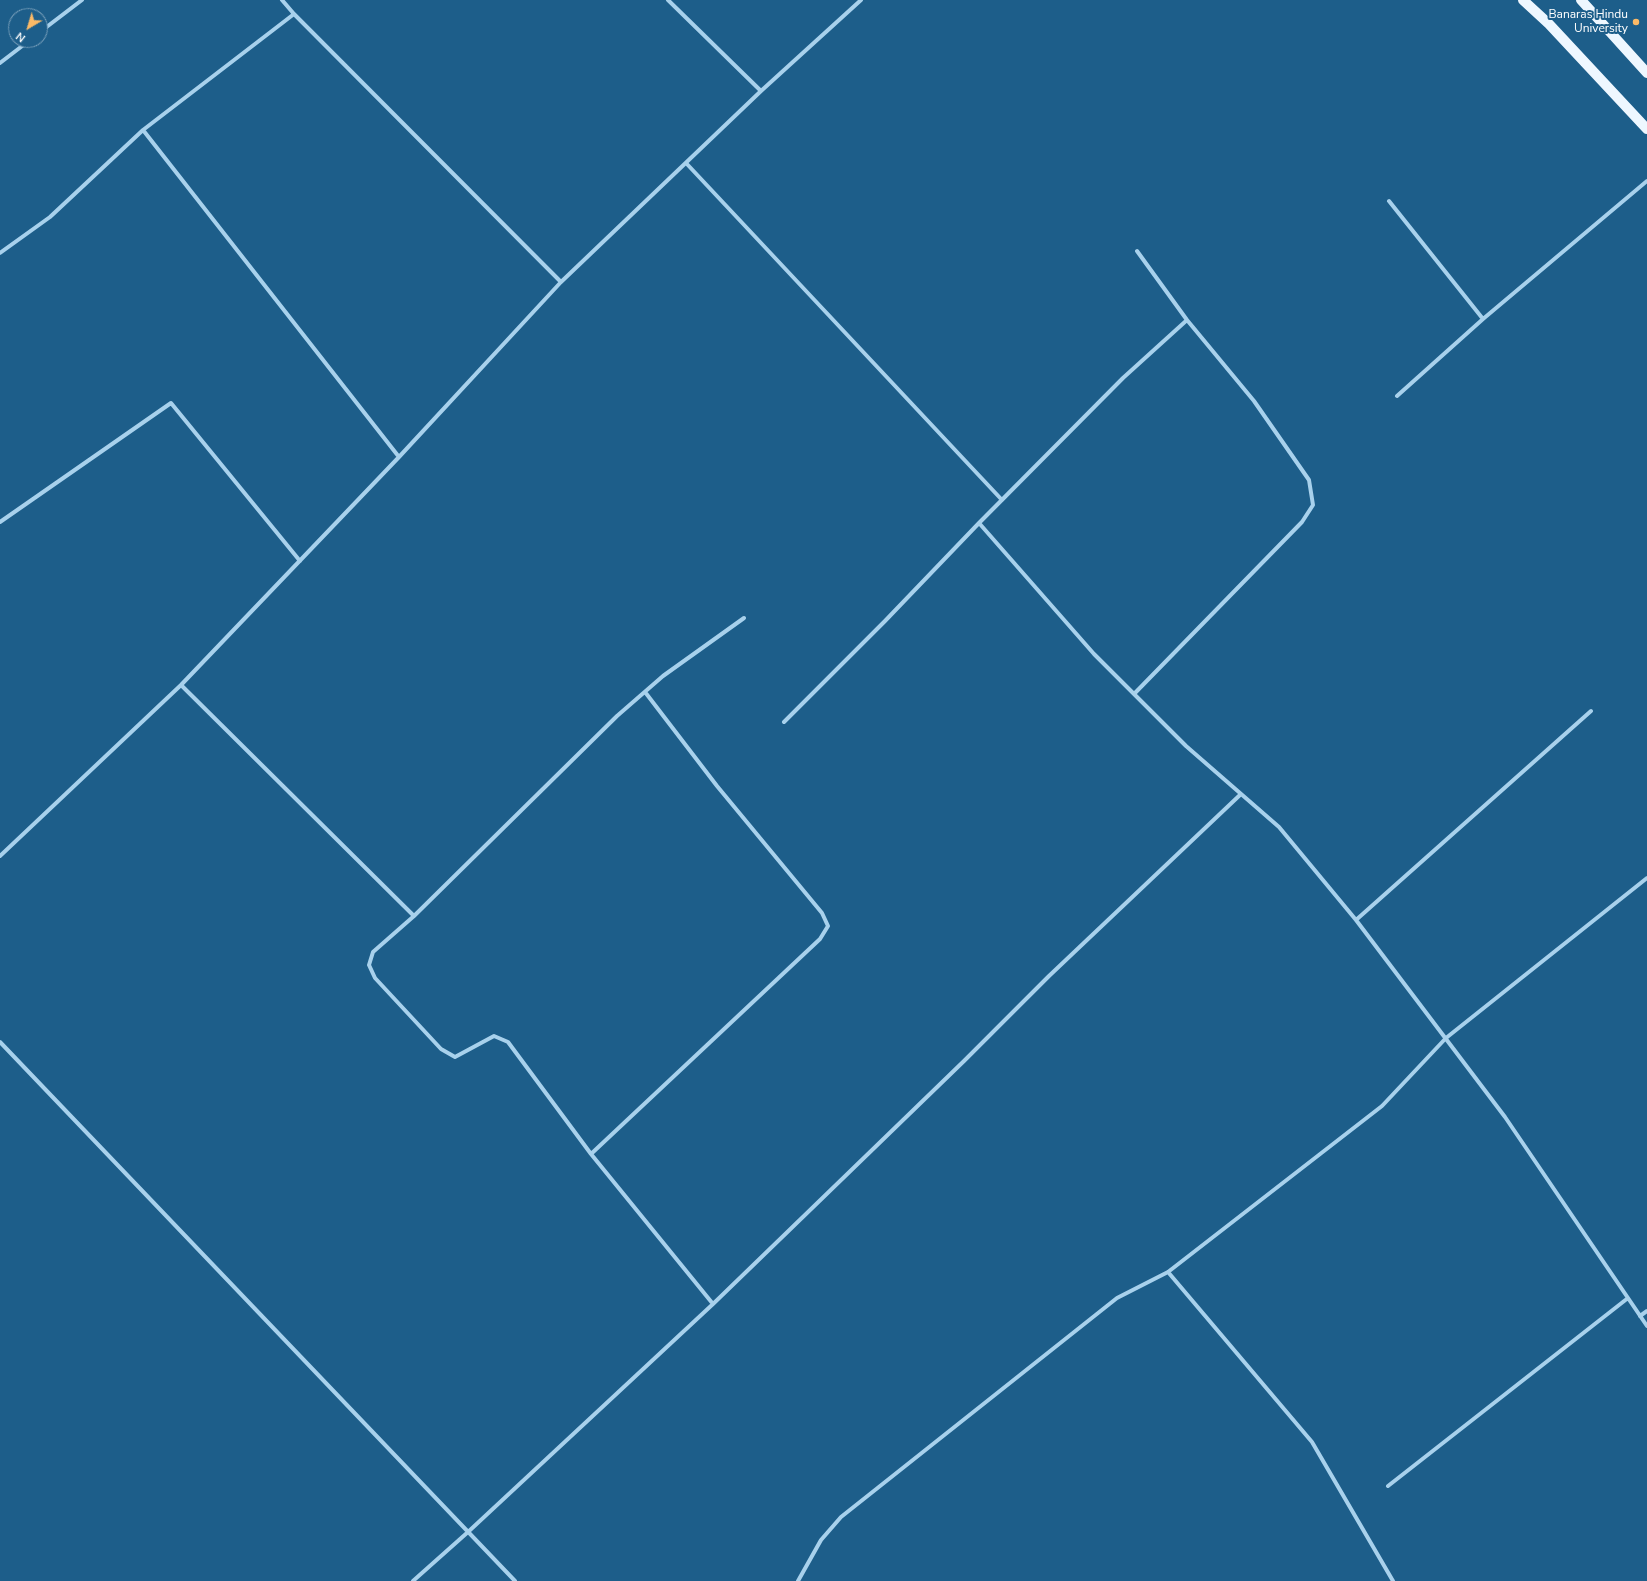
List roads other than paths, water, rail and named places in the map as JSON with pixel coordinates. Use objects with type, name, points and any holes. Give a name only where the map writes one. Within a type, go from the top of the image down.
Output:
[{"type":"main road","points":[[1523,0],[1549,24],[1647,129]]},
{"type":"main road","points":[[1581,0],[1647,73]]},
{"type":"street","points":[[48,26],[82,0]]},
{"type":"street","points":[[282,0],[294,14],[561,282]]},
{"type":"street","points":[[668,0],[761,91]]},
{"type":"street","points":[[0,856],[181,684],[399,457],[561,282],[761,91],[861,0]]},
{"type":"street","points":[[0,253],[50,217],[143,130],[294,14]]},
{"type":"street","points":[[0,63],[20,48]]},
{"type":"street","points":[[143,130],[399,457]]},
{"type":"street","points":[[686,163],[1002,500]]},
{"type":"street","points":[[1397,396],[1483,319],[1647,181]]},
{"type":"street","points":[[1389,201],[1483,319]]},
{"type":"street","points":[[1134,694],[1302,522],[1313,505],[1309,480],[1254,401],[1187,320],[1137,251]]},
{"type":"street","points":[[784,722],[1123,378],[1187,320]]},
{"type":"street","points":[[0,522],[171,403],[300,561]]},
{"type":"street","points":[[979,523],[1094,654],[1186,746],[1279,828],[1356,920],[1505,1117],[1647,1326]]},
{"type":"street","points":[[713,1304],[591,1154],[508,1042],[494,1036],[455,1057],[441,1049],[374,978],[369,965],[373,952],[414,916],[617,716],[663,676],[744,618]]},
{"type":"street","points":[[181,684],[414,916]]},
{"type":"street","points":[[591,1154],[820,939],[828,926],[822,913],[717,786],[645,692]]},
{"type":"street","points":[[1356,920],[1592,711]]},
{"type":"street","points":[[413,1581],[468,1532],[713,1304],[959,1067],[1049,976],[1241,794]]},
{"type":"street","points":[[798,1581],[821,1540],[840,1517],[1117,1298],[1168,1272],[1382,1106],[1446,1038],[1647,878]]},
{"type":"street","points":[[0,1042],[515,1581]]},
{"type":"street","points":[[1168,1272],[1312,1442],[1393,1581]]},
{"type":"street","points":[[1388,1486],[1628,1298]]},
{"type":"street","points":[[1640,1316],[1647,1311]]},
{"type":"place","name":"Banaras Hindu University","points":[[1636,22]]}]
